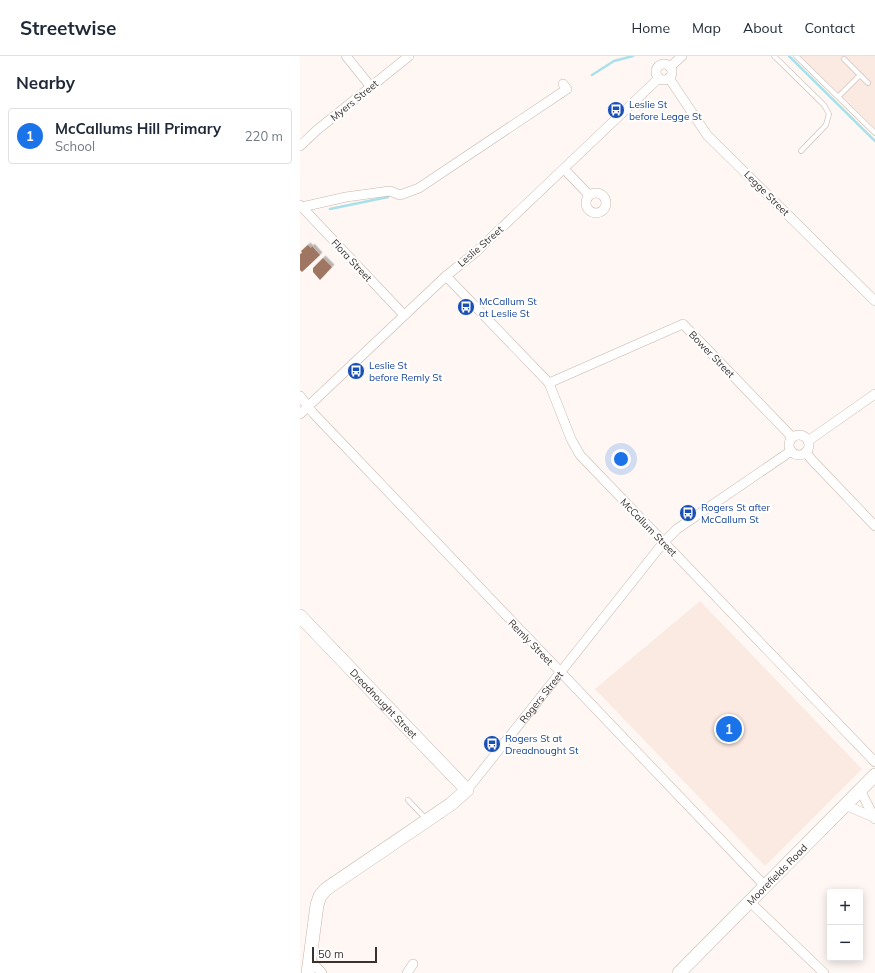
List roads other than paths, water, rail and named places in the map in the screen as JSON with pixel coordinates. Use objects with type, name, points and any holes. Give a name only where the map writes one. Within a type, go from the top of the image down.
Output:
[{"type":"street","points":[[346,56],[371,87]]},
{"type":"street","name":"Myers Street","points":[[300,146],[409,56]]},
{"type":"street","points":[[656,56],[660,66]]},
{"type":"street","points":[[670,67],[682,56]]},
{"type":"street","points":[[664,64],[670,67],[672,74],[669,78],[664,80],[659,78],[656,72],[660,66],[664,64]]},
{"type":"street","name":"Leslie Street","points":[[300,414],[446,276],[476,252],[659,78]]},
{"type":"street","name":"Legge Street","points":[[669,78],[707,135],[875,301]]},
{"type":"street","points":[[301,206],[390,191],[400,195],[419,188],[567,89],[563,84]]},
{"type":"street","points":[[564,169],[589,195]]},
{"type":"street","name":"Flora Street","points":[[301,206],[404,315]]},
{"type":"street","name":"McCallum Street","points":[[446,276],[549,383],[577,451],[663,543],[875,762]]},
{"type":"street","name":"Bower Street","points":[[549,383],[683,324],[792,437]]},
{"type":"street","points":[[808,441],[875,394]]},
{"type":"street","name":"Remly Street","points":[[300,396],[560,672],[765,886]]},
{"type":"street","points":[[806,452],[798,455],[791,450],[789,442],[792,437],[801,435],[808,441],[806,452],[810,459],[875,526]]},
{"type":"street","name":"Rogers Street","points":[[309,967],[317,905],[320,896],[326,889],[452,804],[467,790],[663,543],[677,529],[791,450]]},
{"type":"street","name":"Dreadnought Street","points":[[300,616],[467,790]]},
{"type":"street","name":"Moorefields Road","points":[[679,973],[875,775]]},
{"type":"street","points":[[860,790],[874,818]]},
{"type":"street","points":[[845,805],[874,818]]},
{"type":"street","points":[[750,902],[824,973]]},
{"type":"street","points":[[407,973],[414,964]]},
{"type":"street","points":[[309,967],[322,973]]},
{"type":"lane","points":[[774,56],[824,105],[829,114],[826,125],[801,151]]},
{"type":"lane","points":[[796,56],[875,133]]},
{"type":"lane","points":[[844,59],[868,83]]},
{"type":"lane","points":[[838,97],[860,75]]},
{"type":"lane","points":[[408,800],[428,820]]},
{"type":"waterway","points":[[592,75],[614,61],[633,56]]},
{"type":"waterway","points":[[789,56],[875,141]]},
{"type":"waterway","points":[[330,209],[388,197]]},
{"type":"place","name":"Leslie St before Legge St","points":[[616,110]]},
{"type":"place","name":"McCallum St at Leslie St","points":[[466,307]]},
{"type":"place","name":"Leslie St before Remly St","points":[[356,371]]},
{"type":"place","name":"Rogers St after McCallum St","points":[[688,513]]},
{"type":"place","name":"McCallums Hill Primary","points":[[729,729]]},
{"type":"place","name":"Rogers St at Dreadnought St","points":[[492,744]]}]
